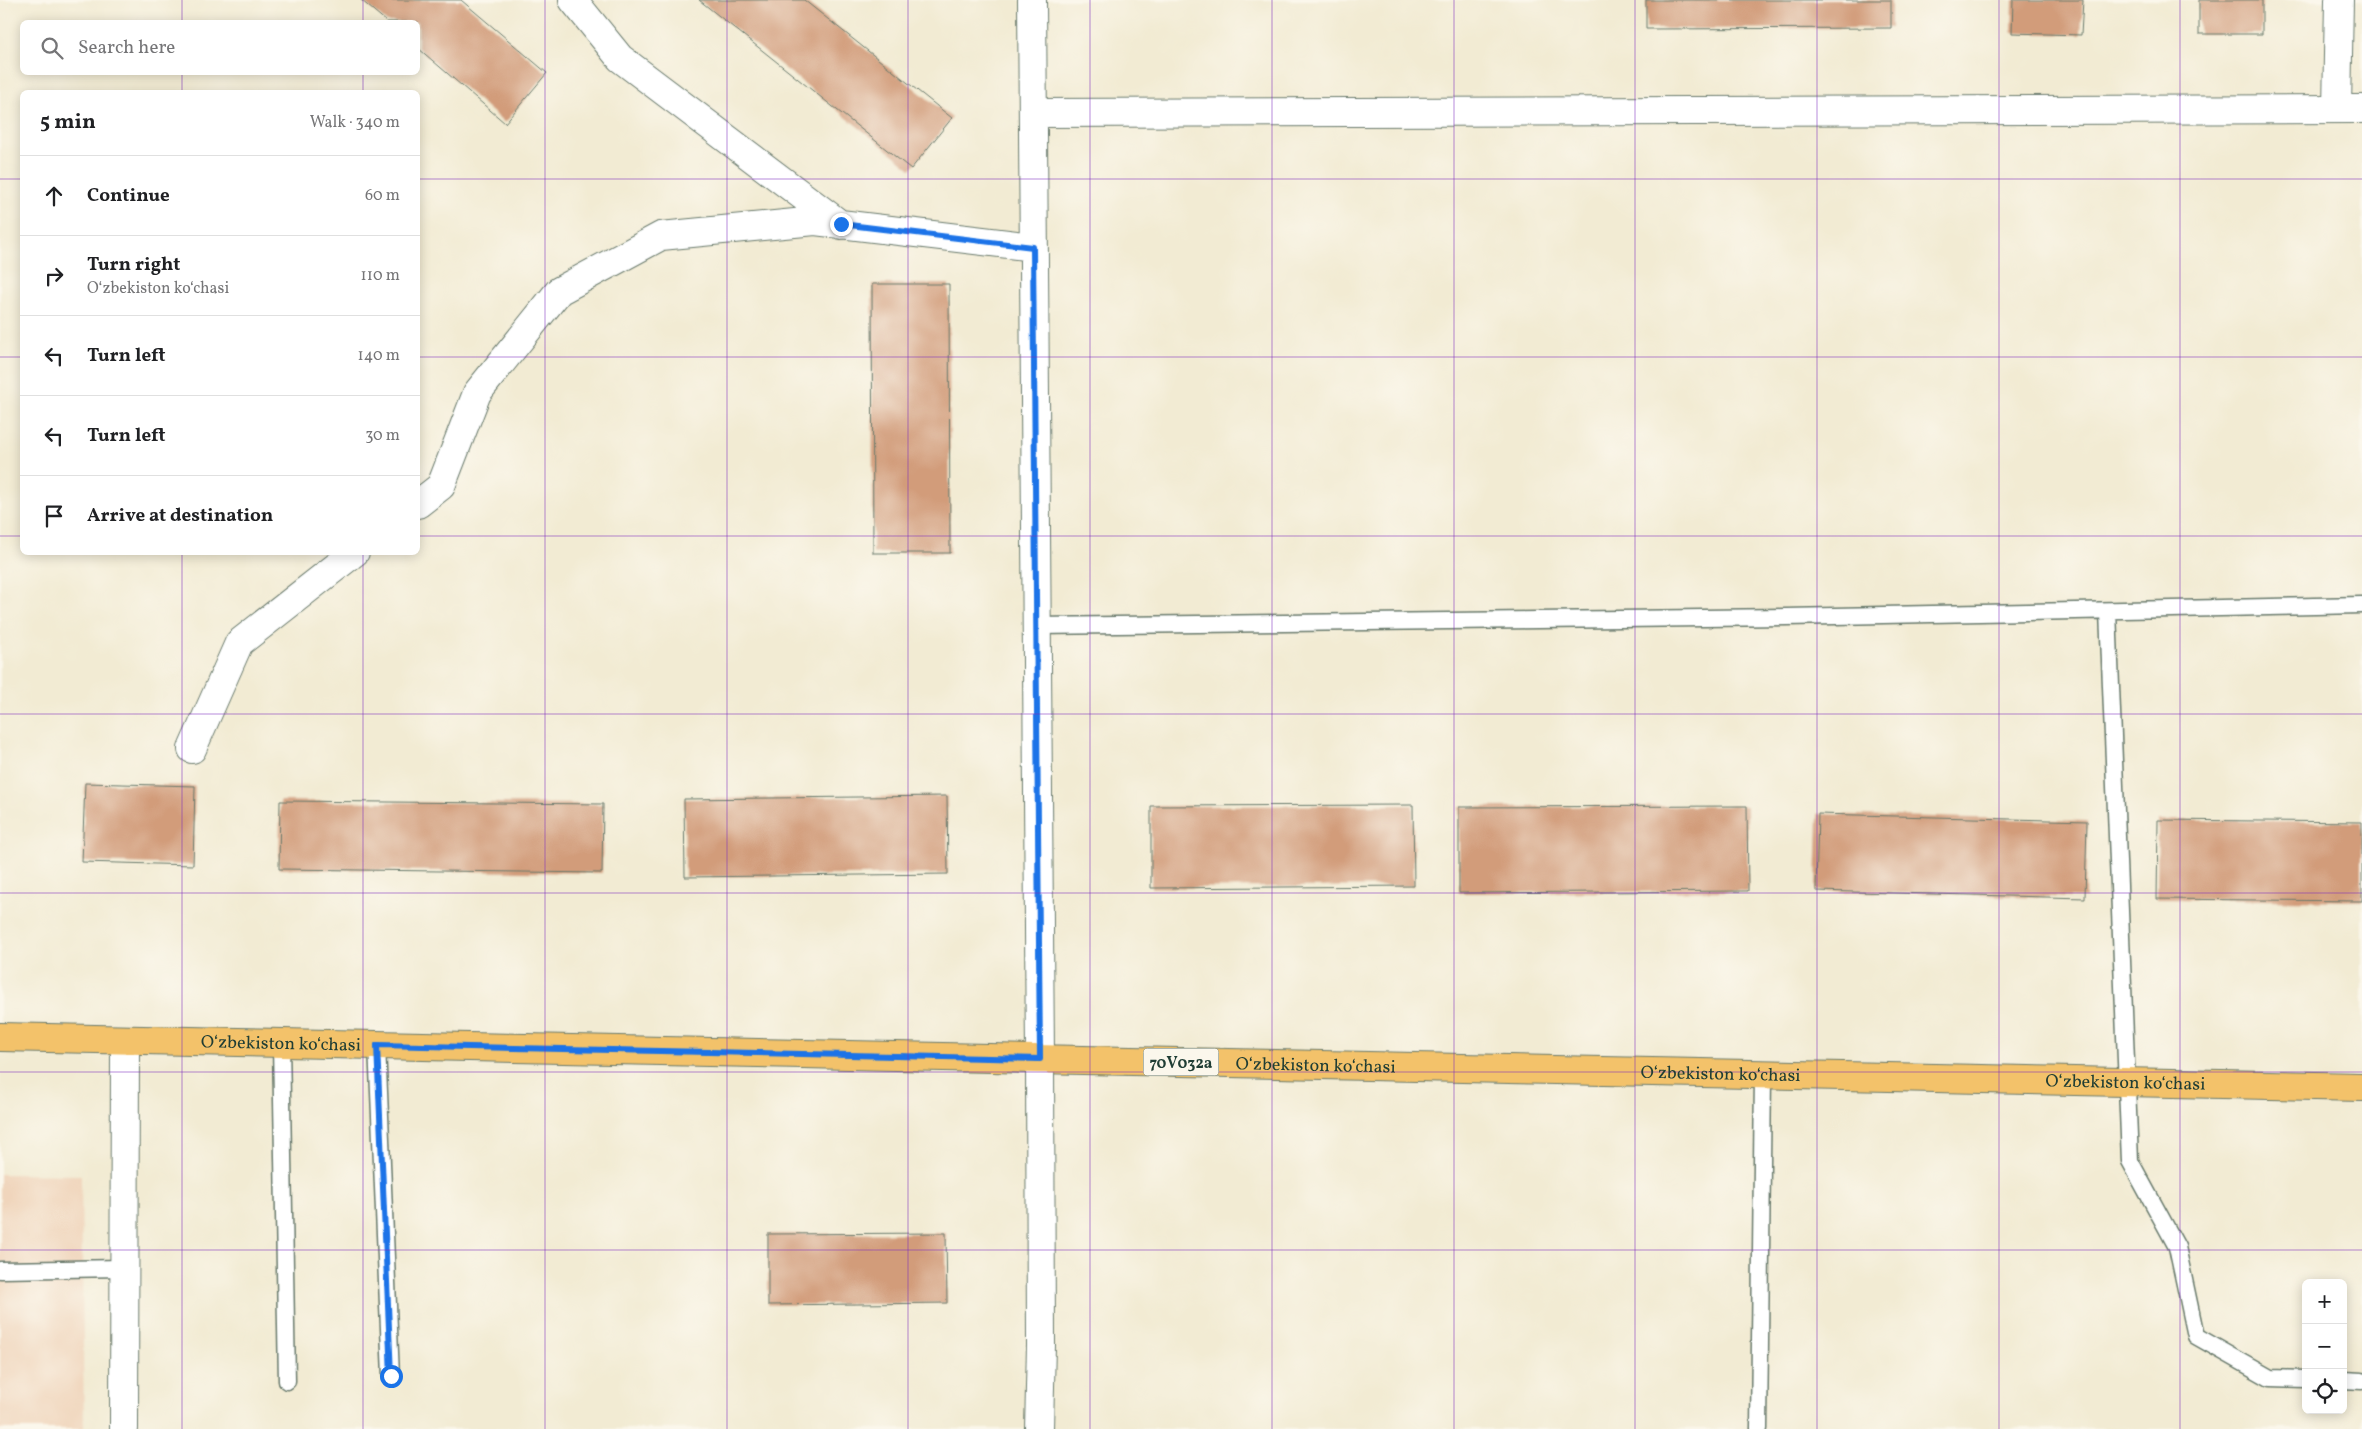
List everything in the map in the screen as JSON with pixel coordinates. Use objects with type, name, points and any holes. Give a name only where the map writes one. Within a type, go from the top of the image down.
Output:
[{"type":"main road","name":"O‘zbekiston ko‘chasi","points":[[0,1037],[2362,1087]]},
{"type":"street","points":[[573,0],[620,58],[841,224]]},
{"type":"street","points":[[1032,0],[1040,1059],[1041,1345],[1039,1429]]},
{"type":"street","points":[[1032,113],[2350,109],[2339,0]]},
{"type":"street","points":[[420,502],[441,486],[477,393],[559,291],[661,236],[815,222],[1033,247]]},
{"type":"street","points":[[192,749],[239,643],[351,555]]},
{"type":"street","points":[[124,1429],[125,1040]]},
{"type":"lane","points":[[1037,626],[1797,617],[2362,605]]},
{"type":"lane","points":[[2108,611],[2130,1161],[2177,1247],[2196,1336],[2270,1378],[2302,1379]]},
{"type":"lane","points":[[282,1043],[287,1381]]},
{"type":"lane","points":[[377,1045],[391,1376]]},
{"type":"lane","points":[[1759,1429],[1763,1075]]},
{"type":"lane","points":[[0,1270],[124,1268]]},
{"type":"lane","points":[[2347,1380],[2362,1381]]},
{"type":"shaded area","points":[[0,1174],[81,1175],[84,1429],[0,1429]]},
{"type":"building","points":[[361,0],[461,0],[547,73],[505,123],[420,50],[420,20],[385,20]]},
{"type":"building","points":[[699,0],[804,0],[952,118],[911,169]]},
{"type":"building","points":[[1646,0],[1891,0],[1891,28],[1646,29]]},
{"type":"building","points":[[2013,0],[2083,0],[2081,35],[2012,33]]},
{"type":"building","points":[[2199,0],[2262,0],[2262,34],[2199,34]]},
{"type":"building","points":[[872,284],[949,284],[950,553],[873,553]]},
{"type":"building","points":[[85,783],[195,786],[193,865],[82,862]]},
{"type":"building","points":[[947,796],[948,874],[685,877],[684,799]]},
{"type":"building","points":[[280,801],[603,804],[602,873],[279,869]]},
{"type":"building","points":[[1413,805],[1414,886],[1151,888],[1151,806]]},
{"type":"building","points":[[1747,806],[1748,891],[1459,893],[1459,807]]},
{"type":"building","points":[[1818,814],[2087,821],[2085,898],[1816,891]]},
{"type":"building","points":[[2158,820],[2362,822],[2362,901],[2157,899]]},
{"type":"building","points":[[946,1233],[947,1303],[768,1305],[768,1234]]},
{"type":"route","points":[[391,1376],[377,1045],[1040,1059],[1033,247],[841,224]]}]
